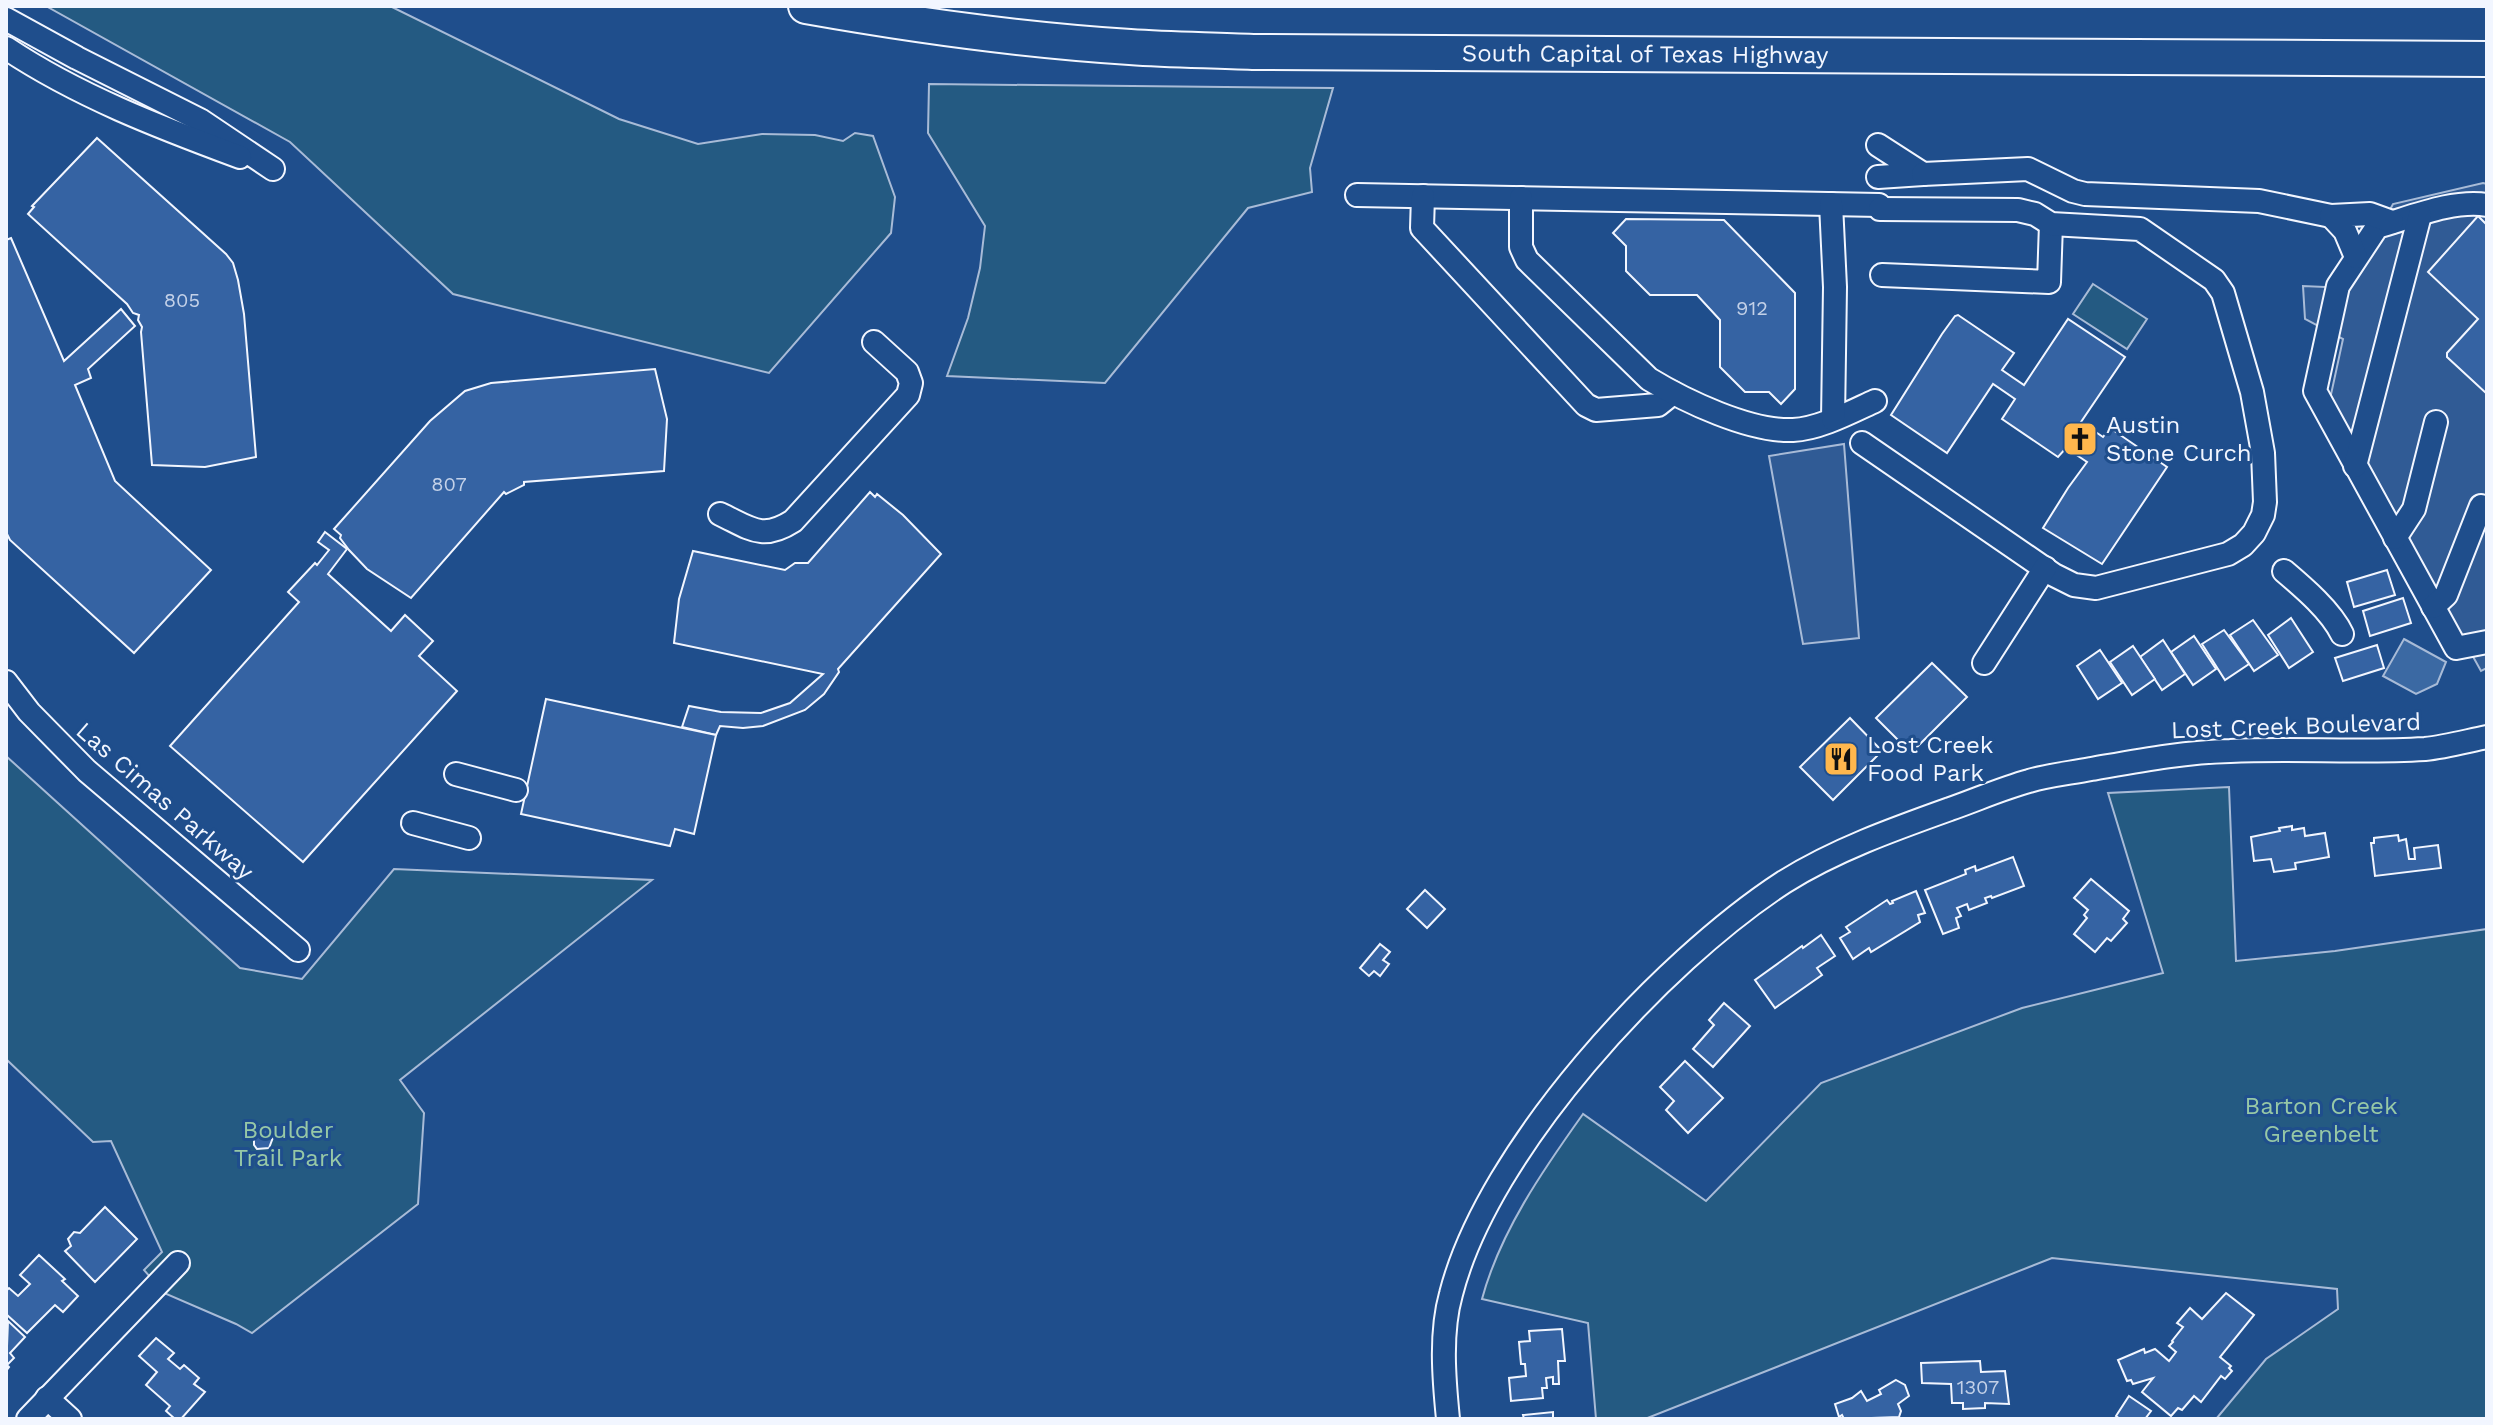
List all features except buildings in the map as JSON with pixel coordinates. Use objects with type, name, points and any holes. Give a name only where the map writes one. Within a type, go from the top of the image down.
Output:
[{"type":"highway","name":"South Capital of Texas Highway","points":[[806,6],[913,24],[1026,38],[1130,47],[1265,52],[2487,59]]},
{"type":"street","points":[[6,19],[200,120],[273,169],[156,126],[46,75],[6,48]]},
{"type":"street","points":[[1878,145],[1923,174]]},
{"type":"street","points":[[1878,177],[2028,169],[2085,194],[2259,201],[2331,216],[2370,214],[2392,222]]},
{"type":"street","points":[[1357,195],[2018,210],[2035,214],[2051,224],[2140,229],[2214,280],[2223,293],[2252,392],[2263,453],[2263,515],[2254,533],[2243,545],[2228,554],[2096,588],[2074,585],[1862,443]]},
{"type":"street","points":[[1423,196],[1422,228],[1586,405],[1596,410],[1658,405],[1673,393]]},
{"type":"street","points":[[1521,198],[1521,247],[1527,260],[1649,379],[1673,393],[1740,420],[1771,428],[1796,430],[1833,419],[1875,401]]},
{"type":"street","points":[[2487,205],[2472,202],[2377,227],[2338,286],[2315,391],[2456,648],[2487,642]]},
{"type":"street","points":[[1831,204],[1835,287],[1833,419]]},
{"type":"street","points":[[2355,466],[2420,215]]},
{"type":"street","points":[[2331,216],[2345,231],[2356,257]]},
{"type":"street","points":[[1882,275],[2049,282],[2051,224]]},
{"type":"street","points":[[720,514],[764,533],[779,530],[793,521],[908,395],[911,383],[907,372],[874,342]]},
{"type":"street","points":[[2395,538],[2414,509],[2436,422]]},
{"type":"street","points":[[2433,607],[2446,595],[2481,506]]},
{"type":"street","points":[[1984,663],[2045,568]]},
{"type":"street","points":[[2284,571],[2315,598],[2342,634]]},
{"type":"street","name":"Las Cimas Parkway","points":[[6,682],[29,712],[87,771],[298,950]]},
{"type":"street","name":"Lost Creek Boulevard","points":[[1448,1419],[1445,1343],[1450,1296],[1464,1253],[1509,1168],[1583,1067],[1655,988],[1717,934],[1785,882],[1854,846],[2030,780],[2168,755],[2228,751],[2428,749],[2487,737]]},
{"type":"street","points":[[456,774],[516,790]]},
{"type":"street","points":[[413,823],[469,838]]},
{"type":"street","points":[[28,1419],[178,1263]]},
{"type":"street","points":[[47,1398],[70,1419]]},
{"type":"green space","points":[[46,6],[390,6],[619,119],[698,144],[762,134],[815,135],[843,141],[855,133],[873,136],[895,197],[891,233],[769,373],[453,294],[290,142]]},
{"type":"green space","points":[[929,84],[1333,88],[1310,168],[1312,192],[1248,208],[1105,383],[947,376],[968,318],[980,268],[985,226],[928,133]]},
{"type":"green space","points":[[2093,284],[2147,319],[2127,349],[2073,314]]},
{"type":"green space","name":"Boulder Trail Park","points":[[6,756],[240,968],[302,979],[394,869],[652,880],[400,1080],[424,1113],[418,1204],[252,1333],[164,1293],[144,1270],[162,1252],[111,1141],[93,1142],[6,1059]]},
{"type":"green space","name":"Barton Creek Greenbelt","points":[[2229,787],[2236,961],[2335,951],[2487,929],[2487,1419],[2216,1419],[2266,1359],[2338,1309],[2337,1289],[2052,1258],[1645,1419],[1596,1419],[1588,1323],[1482,1299],[1511,1226],[1538,1179],[1583,1114],[1706,1201],[1821,1083],[2022,1008],[2163,973],[2108,793]]},
{"type":"shaded area","points":[[2487,184],[2487,668],[2481,671],[2330,399],[2343,339],[2305,319],[2303,286],[2348,288],[2393,204]]},
{"type":"shaded area","points":[[1844,444],[1859,638],[1803,644],[1769,456]]},
{"type":"shaded area","points":[[2404,639],[2446,662],[2437,684],[2416,694],[2383,676]]},
{"type":"place","name":"Austin Stone Curch","points":[[2080,439]]},
{"type":"place","name":"Lost Creek Food Park","points":[[1841,759]]}]
